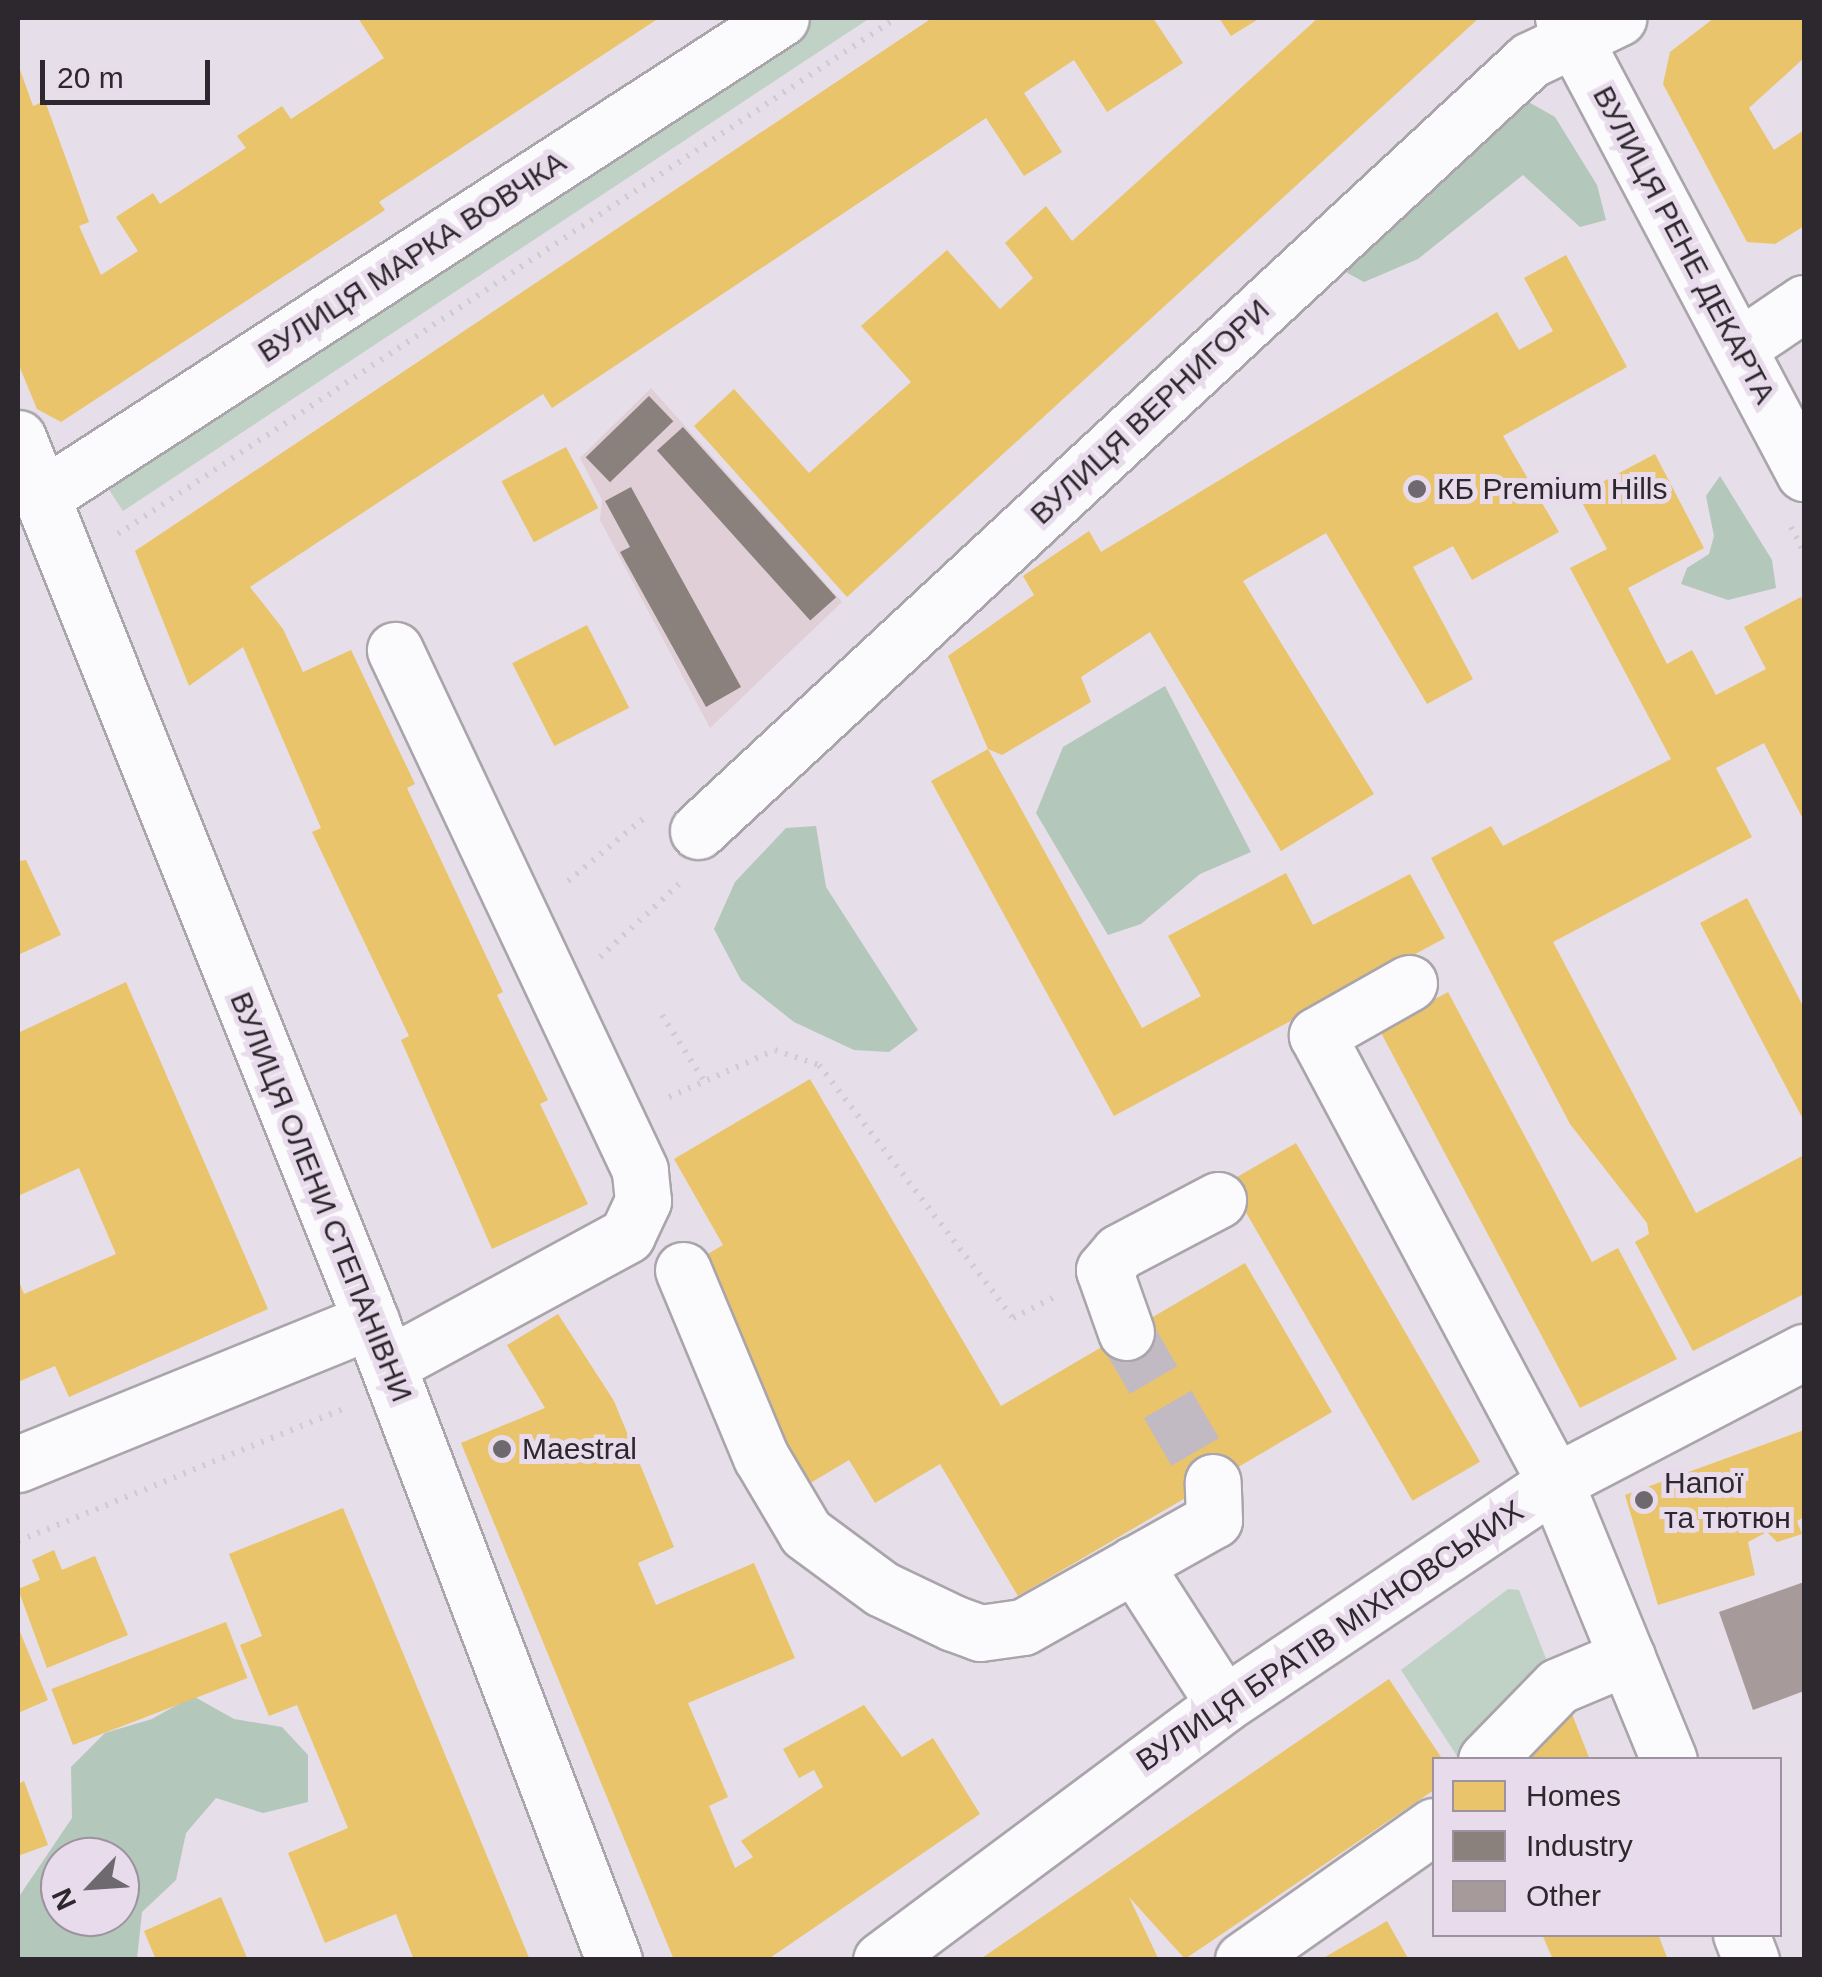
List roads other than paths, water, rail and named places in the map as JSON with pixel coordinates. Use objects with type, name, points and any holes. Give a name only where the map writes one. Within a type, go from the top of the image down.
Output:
[{"type":"street","name":"ВУЛИЦЯ МАРКА ВОВЧКА","points":[[43,496],[780,18]]},
{"type":"street","name":"ВУЛИЦЯ РЕНЕ ДЕКАРТА","points":[[1585,24],[1738,348],[1804,473]]},
{"type":"street","name":"ВУЛИЦЯ ВЕРНИГОРИ","points":[[698,831],[1530,60],[1585,24]]},
{"type":"street","points":[[1738,348],[1804,302]]},
{"type":"street","name":"ВУЛИЦЯ ОЛЕНИ СТЕПАНІВНИ","points":[[18,438],[380,1343],[614,1960]]},
{"type":"street","points":[[18,1464],[380,1343],[627,1235],[643,1201],[640,1170],[395,650]]},
{"type":"street","points":[[1408,983],[1317,1034],[1555,1482],[1669,1757]]},
{"type":"street","points":[[1126,1332],[1104,1270],[1119,1252],[1218,1200]]},
{"type":"street","points":[[683,1270],[761,1457],[806,1533],[882,1589],[980,1633],[1023,1627],[1214,1520],[1212,1482]]},
{"type":"street","name":"ВУЛИЦЯ БРАТІВ МІХНОВСЬКИХ","points":[[880,1960],[1224,1704],[1555,1482],[1804,1352]]},
{"type":"street","points":[[1134,1564],[1224,1704]]},
{"type":"street","points":[[1489,1757],[1558,1686],[1628,1657]]},
{"type":"street","points":[[1243,1960],[1432,1827]]},
{"type":"tunnel","points":[[1126,1332],[1213,1482]]},
{"type":"place","name":"КБ Premium Hills","points":[[1417,489]]},
{"type":"place","name":"Maestral","points":[[502,1449]]},
{"type":"place","name":"Напої та тютюн","points":[[1644,1500]]}]
